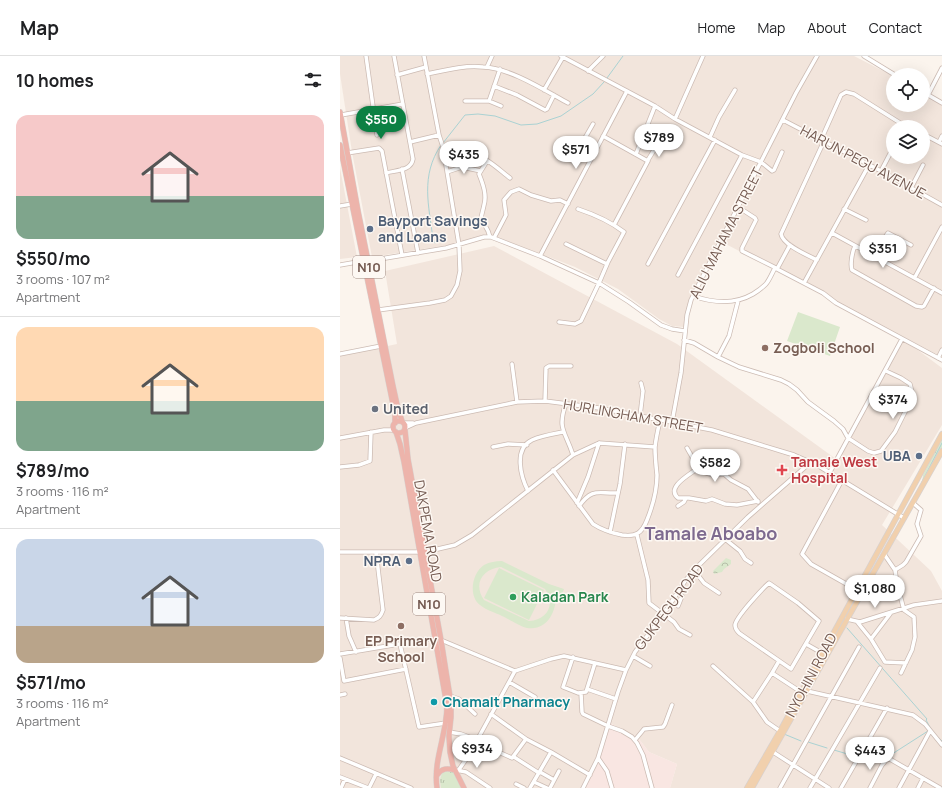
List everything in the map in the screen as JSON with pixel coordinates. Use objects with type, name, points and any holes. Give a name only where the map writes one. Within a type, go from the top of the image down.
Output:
[{"type":"highway","name":"DAKPEMA ROAD","points":[[340,112],[381,346],[395,414],[395,427],[404,462],[441,640],[452,710],[449,732],[450,752],[452,761],[457,770]]},
{"type":"highway","name":"DAKPEMA ROAD","points":[[340,145],[352,204],[378,310],[398,409],[404,426],[435,638],[447,706],[446,723],[436,776]]},
{"type":"highway","points":[[398,421],[404,426],[402,433],[395,427],[398,421]]},
{"type":"highway","points":[[436,776],[439,772],[446,769],[457,770]]},
{"type":"highway","name":"N10","points":[[457,770],[464,788]]},
{"type":"highway","name":"N10","points":[[436,776],[437,788]]},
{"type":"main road","name":"NYOHINI ROAD","points":[[747,788],[780,731],[942,434]]},
{"type":"main road","name":"NYOHINI ROAD","points":[[752,788],[942,451]]},
{"type":"main road","points":[[917,481],[918,486],[924,485]]},
{"type":"street","points":[[366,56],[378,134]]},
{"type":"street","points":[[386,173],[409,168],[413,163],[394,56]]},
{"type":"street","points":[[378,310],[445,300],[450,297],[457,285],[459,277],[459,245],[443,148],[440,140],[424,56]]},
{"type":"street","points":[[487,67],[492,56]]},
{"type":"street","points":[[544,90],[562,56],[742,155],[761,162],[772,171],[782,152]]},
{"type":"street","points":[[588,71],[603,56]]},
{"type":"street","points":[[675,119],[704,56]]},
{"type":"street","name":"ALIU MAHAMA STREET","points":[[672,422],[681,373],[687,315],[693,296],[817,56]]},
{"type":"street","points":[[864,56],[886,69]]},
{"type":"street","points":[[427,74],[455,68],[475,66],[500,69],[568,103]]},
{"type":"street","points":[[397,75],[426,67]]},
{"type":"street","points":[[930,91],[942,68]]},
{"type":"street","points":[[489,101],[500,69]]},
{"type":"street","points":[[494,86],[517,95],[545,110],[547,109],[554,95]]},
{"type":"street","points":[[710,137],[719,117],[735,90]]},
{"type":"street","points":[[540,256],[627,91]]},
{"type":"street","points":[[817,260],[782,239],[781,231],[840,98],[843,93],[846,92],[854,94],[895,120]]},
{"type":"street","points":[[930,96],[942,103]]},
{"type":"street","points":[[465,101],[489,101],[501,106]]},
{"type":"street","points":[[340,115],[403,104]]},
{"type":"street","points":[[636,154],[655,106]]},
{"type":"street","name":"HARUN PEGU AVENUE","points":[[783,120],[869,165],[942,206]]},
{"type":"street","points":[[591,158],[580,153],[578,150],[592,124]]},
{"type":"street","points":[[410,142],[439,135]]},
{"type":"street","points":[[603,136],[646,160]]},
{"type":"street","points":[[930,138],[940,143],[942,136]]},
{"type":"street","points":[[646,160],[648,160],[660,140]]},
{"type":"street","points":[[648,264],[715,140]]},
{"type":"street","points":[[347,153],[381,148],[402,255]]},
{"type":"street","points":[[462,167],[465,156],[468,154],[476,155],[510,178]]},
{"type":"street","points":[[678,275],[742,155]]},
{"type":"street","points":[[614,225],[648,162],[646,160]]},
{"type":"street","points":[[880,171],[886,160]]},
{"type":"street","points":[[487,161],[479,175],[483,184],[485,200],[481,218],[490,237]]},
{"type":"street","points":[[804,283],[869,165]]},
{"type":"street","points":[[911,188],[923,165]]},
{"type":"street","points":[[447,172],[462,167],[481,171]]},
{"type":"street","points":[[402,169],[418,253]]},
{"type":"street","points":[[494,238],[506,215],[504,200],[512,191],[519,189],[531,195],[551,201],[560,200],[568,204]]},
{"type":"street","points":[[340,206],[352,204]]},
{"type":"street","points":[[738,207],[756,220],[742,248],[742,251],[823,293],[836,303],[940,359],[942,350]]},
{"type":"street","points":[[559,322],[575,324],[580,323],[607,264],[624,232],[614,225],[578,209]]},
{"type":"street","points":[[844,209],[866,220]]},
{"type":"street","points":[[915,277],[942,227]]},
{"type":"street","points":[[832,233],[942,293]]},
{"type":"street","points":[[873,255],[888,233],[911,244]]},
{"type":"street","points":[[340,265],[418,253],[459,245],[484,237],[490,237],[540,256],[599,283],[661,325],[672,329],[685,331]]},
{"type":"street","points":[[566,244],[607,264]]},
{"type":"street","points":[[693,296],[721,302],[738,301],[748,297],[763,287],[768,281],[790,245]]},
{"type":"street","points":[[855,246],[851,266],[852,270],[916,306],[924,306],[934,288]]},
{"type":"street","points":[[718,357],[729,336],[738,301]]},
{"type":"street","points":[[830,472],[902,339]]},
{"type":"street","points":[[684,340],[739,367],[781,380],[789,384],[808,402],[834,420],[848,438],[868,451],[878,453],[895,432],[911,400],[912,387],[906,381],[886,371]]},
{"type":"street","points":[[340,354],[381,346]]},
{"type":"street","points":[[512,364],[517,402]]},
{"type":"street","points":[[545,401],[546,368],[549,366],[571,366]]},
{"type":"street","points":[[640,416],[643,390],[641,383]]},
{"type":"street","name":"HURLINGHAM STREET","points":[[404,426],[517,402],[545,401],[599,408],[712,430],[769,447],[810,462],[830,472],[904,518]]},
{"type":"street","points":[[566,403],[561,418],[563,432],[572,455]]},
{"type":"street","points":[[552,470],[593,524],[610,532],[625,535],[637,535],[645,526],[656,493],[655,447],[660,420]]},
{"type":"street","points":[[340,438],[395,427]]},
{"type":"street","points":[[340,467],[359,465],[370,461],[371,432]]},
{"type":"street","points":[[528,491],[523,481],[520,458],[522,452],[531,440],[563,432]]},
{"type":"street","points":[[340,552],[422,552],[455,545],[472,534],[528,491],[572,455],[599,443],[655,447]]},
{"type":"street","points":[[578,504],[599,443]]},
{"type":"street","points":[[493,447],[508,444],[527,445]]},
{"type":"street","points":[[610,532],[618,493],[625,444]]},
{"type":"street","points":[[688,448],[700,471],[712,475],[724,474],[731,480],[748,488],[760,506]]},
{"type":"street","name":"GUKPEGU ROAD","points":[[583,788],[598,758],[616,699],[626,670],[633,656],[694,570],[760,506],[810,462]]},
{"type":"street","points":[[698,468],[680,481],[674,492],[678,498],[706,501],[712,499],[725,504],[737,505],[758,501]]},
{"type":"street","points":[[842,480],[802,554],[811,564],[857,590]]},
{"type":"street","points":[[578,504],[587,496],[592,494],[618,493]]},
{"type":"street","points":[[678,506],[684,502],[686,498]]},
{"type":"street","points":[[895,570],[906,562],[921,536],[918,524],[921,510],[913,503]]},
{"type":"street","points":[[637,535],[648,580],[649,601],[651,605],[674,622],[679,629],[690,635]]},
{"type":"street","points":[[725,539],[740,551],[745,559],[751,563]]},
{"type":"street","points":[[340,618],[374,620],[382,615],[383,610],[376,552]]},
{"type":"street","points":[[884,554],[895,570],[903,609],[914,618],[916,632],[913,647],[901,673]]},
{"type":"street","points":[[694,570],[704,583],[719,593]]},
{"type":"street","points":[[771,583],[819,619],[819,622],[792,668],[789,668],[779,662],[739,633],[735,628],[735,624],[739,617],[767,584],[771,583]]},
{"type":"street","points":[[678,592],[682,596],[678,606]]},
{"type":"street","points":[[858,623],[914,605],[942,601]]},
{"type":"street","points":[[871,639],[891,613]]},
{"type":"street","points":[[346,618],[350,636],[356,652]]},
{"type":"street","points":[[847,619],[858,623],[871,639],[884,662],[906,663]]},
{"type":"street","points":[[340,654],[435,638]]},
{"type":"street","points":[[441,640],[515,671],[564,656],[626,670]]},
{"type":"street","points":[[400,644],[419,727],[446,723]]},
{"type":"street","points":[[806,644],[822,653]]},
{"type":"street","points":[[780,788],[859,647]]},
{"type":"street","points":[[633,656],[650,666]]},
{"type":"street","points":[[573,657],[562,687],[580,693],[586,692],[595,663]]},
{"type":"street","points":[[340,658],[341,671],[344,681],[406,669]]},
{"type":"street","points":[[753,702],[779,662]]},
{"type":"street","points":[[713,666],[753,702],[767,722],[780,731]]},
{"type":"street","points":[[810,788],[880,668]]},
{"type":"street","points":[[490,788],[466,772],[457,770],[477,741],[515,671]]},
{"type":"street","points":[[772,673],[801,692]]},
{"type":"street","points":[[509,682],[535,697]]},
{"type":"street","points":[[587,689],[616,699]]},
{"type":"street","points":[[807,691],[887,708],[916,716],[942,745]]},
{"type":"street","points":[[580,693],[582,713],[608,726],[626,732],[635,740],[643,755],[652,788]]},
{"type":"street","points":[[340,695],[345,694]]},
{"type":"street","points":[[450,696],[459,699],[475,714]]},
{"type":"street","points":[[635,740],[644,729],[663,727],[672,705]]},
{"type":"street","points":[[841,788],[887,708]]},
{"type":"street","points":[[491,714],[526,740],[551,752],[590,775]]},
{"type":"street","points":[[899,788],[930,731]]},
{"type":"street","points":[[449,732],[461,734],[510,757],[514,757],[539,773],[554,780]]},
{"type":"street","points":[[514,757],[526,740]]},
{"type":"street","points":[[530,788],[551,752]]},
{"type":"street","points":[[773,752],[830,788]]},
{"type":"street","points":[[340,758],[411,788]]},
{"type":"street","points":[[598,758],[607,771],[612,788]]},
{"type":"street","points":[[870,788],[886,759],[890,758],[939,788],[942,783]]},
{"type":"street","points":[[550,788],[559,771]]},
{"type":"street","points":[[340,777],[356,786],[368,788],[376,774]]},
{"type":"street","points":[[918,788],[923,778]]},
{"type":"street","points":[[341,788],[345,779]]},
{"type":"street","points":[[534,782],[547,788]]},
{"type":"street","points":[[516,784],[524,788]]},
{"type":"shaded area","points":[[340,56],[815,56],[724,231],[817,56],[854,56],[886,72],[886,112],[930,112],[930,96],[942,102],[942,357],[720,241],[695,290],[684,327],[672,326],[659,319],[618,289],[575,267],[492,235],[486,234],[455,244],[372,257],[352,152],[340,74]]},
{"type":"shaded area","points":[[340,168],[357,257],[340,259]]},
{"type":"shaded area","points":[[494,246],[677,344],[836,459],[903,339],[942,368],[942,425],[882,525],[931,571],[942,591],[942,788],[670,788],[677,764],[649,752],[639,739],[610,723],[598,762],[583,788],[340,788],[340,356],[397,344],[385,271]]},
{"type":"shaded area","points":[[610,723],[639,739],[649,752],[677,764],[670,788],[583,788],[598,762]]},
{"type":"green space","points":[[798,312],[840,327],[830,356],[787,341]]},
{"type":"green space","points":[[942,438],[942,448],[924,481],[922,482],[923,475]]},
{"type":"green space","points":[[726,558],[731,560],[731,564],[722,572],[714,574],[713,571]]},
{"type":"green space","points":[[502,561],[549,584],[564,589],[561,597],[556,596],[556,602],[549,619],[540,627],[527,628],[518,625],[485,608],[476,601],[473,585],[477,573],[484,565],[490,562]],"holes":[[[501,567],[545,589],[550,601],[548,611],[541,618],[529,621],[484,600],[479,588],[481,578],[484,574],[494,568]]]},
{"type":"green space","points":[[499,568],[544,590],[529,620],[484,598]]},
{"type":"green space","points":[[449,770],[455,773],[462,788],[441,788],[440,780],[442,773]]},
{"type":"waterway","points":[[607,78],[623,56]]},
{"type":"waterway","points":[[443,143],[465,115],[478,114],[495,116],[521,125],[537,124],[561,116],[593,94],[604,82]]},
{"type":"waterway","points":[[435,243],[433,239],[428,203],[428,180],[434,157],[441,145]]},
{"type":"waterway","points":[[922,482],[942,443]]},
{"type":"waterway","points":[[847,628],[927,719],[926,720],[931,729]]},
{"type":"waterway","points":[[889,756],[928,731]]},
{"type":"waterway","points":[[784,734],[801,741]]},
{"type":"waterway","points":[[936,735],[942,741]]},
{"type":"waterway","points":[[808,742],[827,748]]},
{"type":"waterway","points":[[834,750],[854,756]]},
{"type":"waterway","points":[[864,760],[877,762],[885,759]]},
{"type":"place","name":"Bayport Savings and Loans","points":[[370,229]]},
{"type":"place","name":"Zogboli School","points":[[765,348]]},
{"type":"place","name":"United","points":[[375,409]]},
{"type":"place","name":"UBA","points":[[919,456]]},
{"type":"place","name":"Tamale West Hospital","points":[[782,470]]},
{"type":"place","name":"NPRA","points":[[409,561]]},
{"type":"place","name":"Kaladan Park","points":[[513,597]]},
{"type":"place","name":"EP Primary School","points":[[401,626]]},
{"type":"place","name":"Chamalt Pharmacy","points":[[434,702]]},
{"type":"district","name":"Tamale Aboabo","points":[[711,534]]}]
